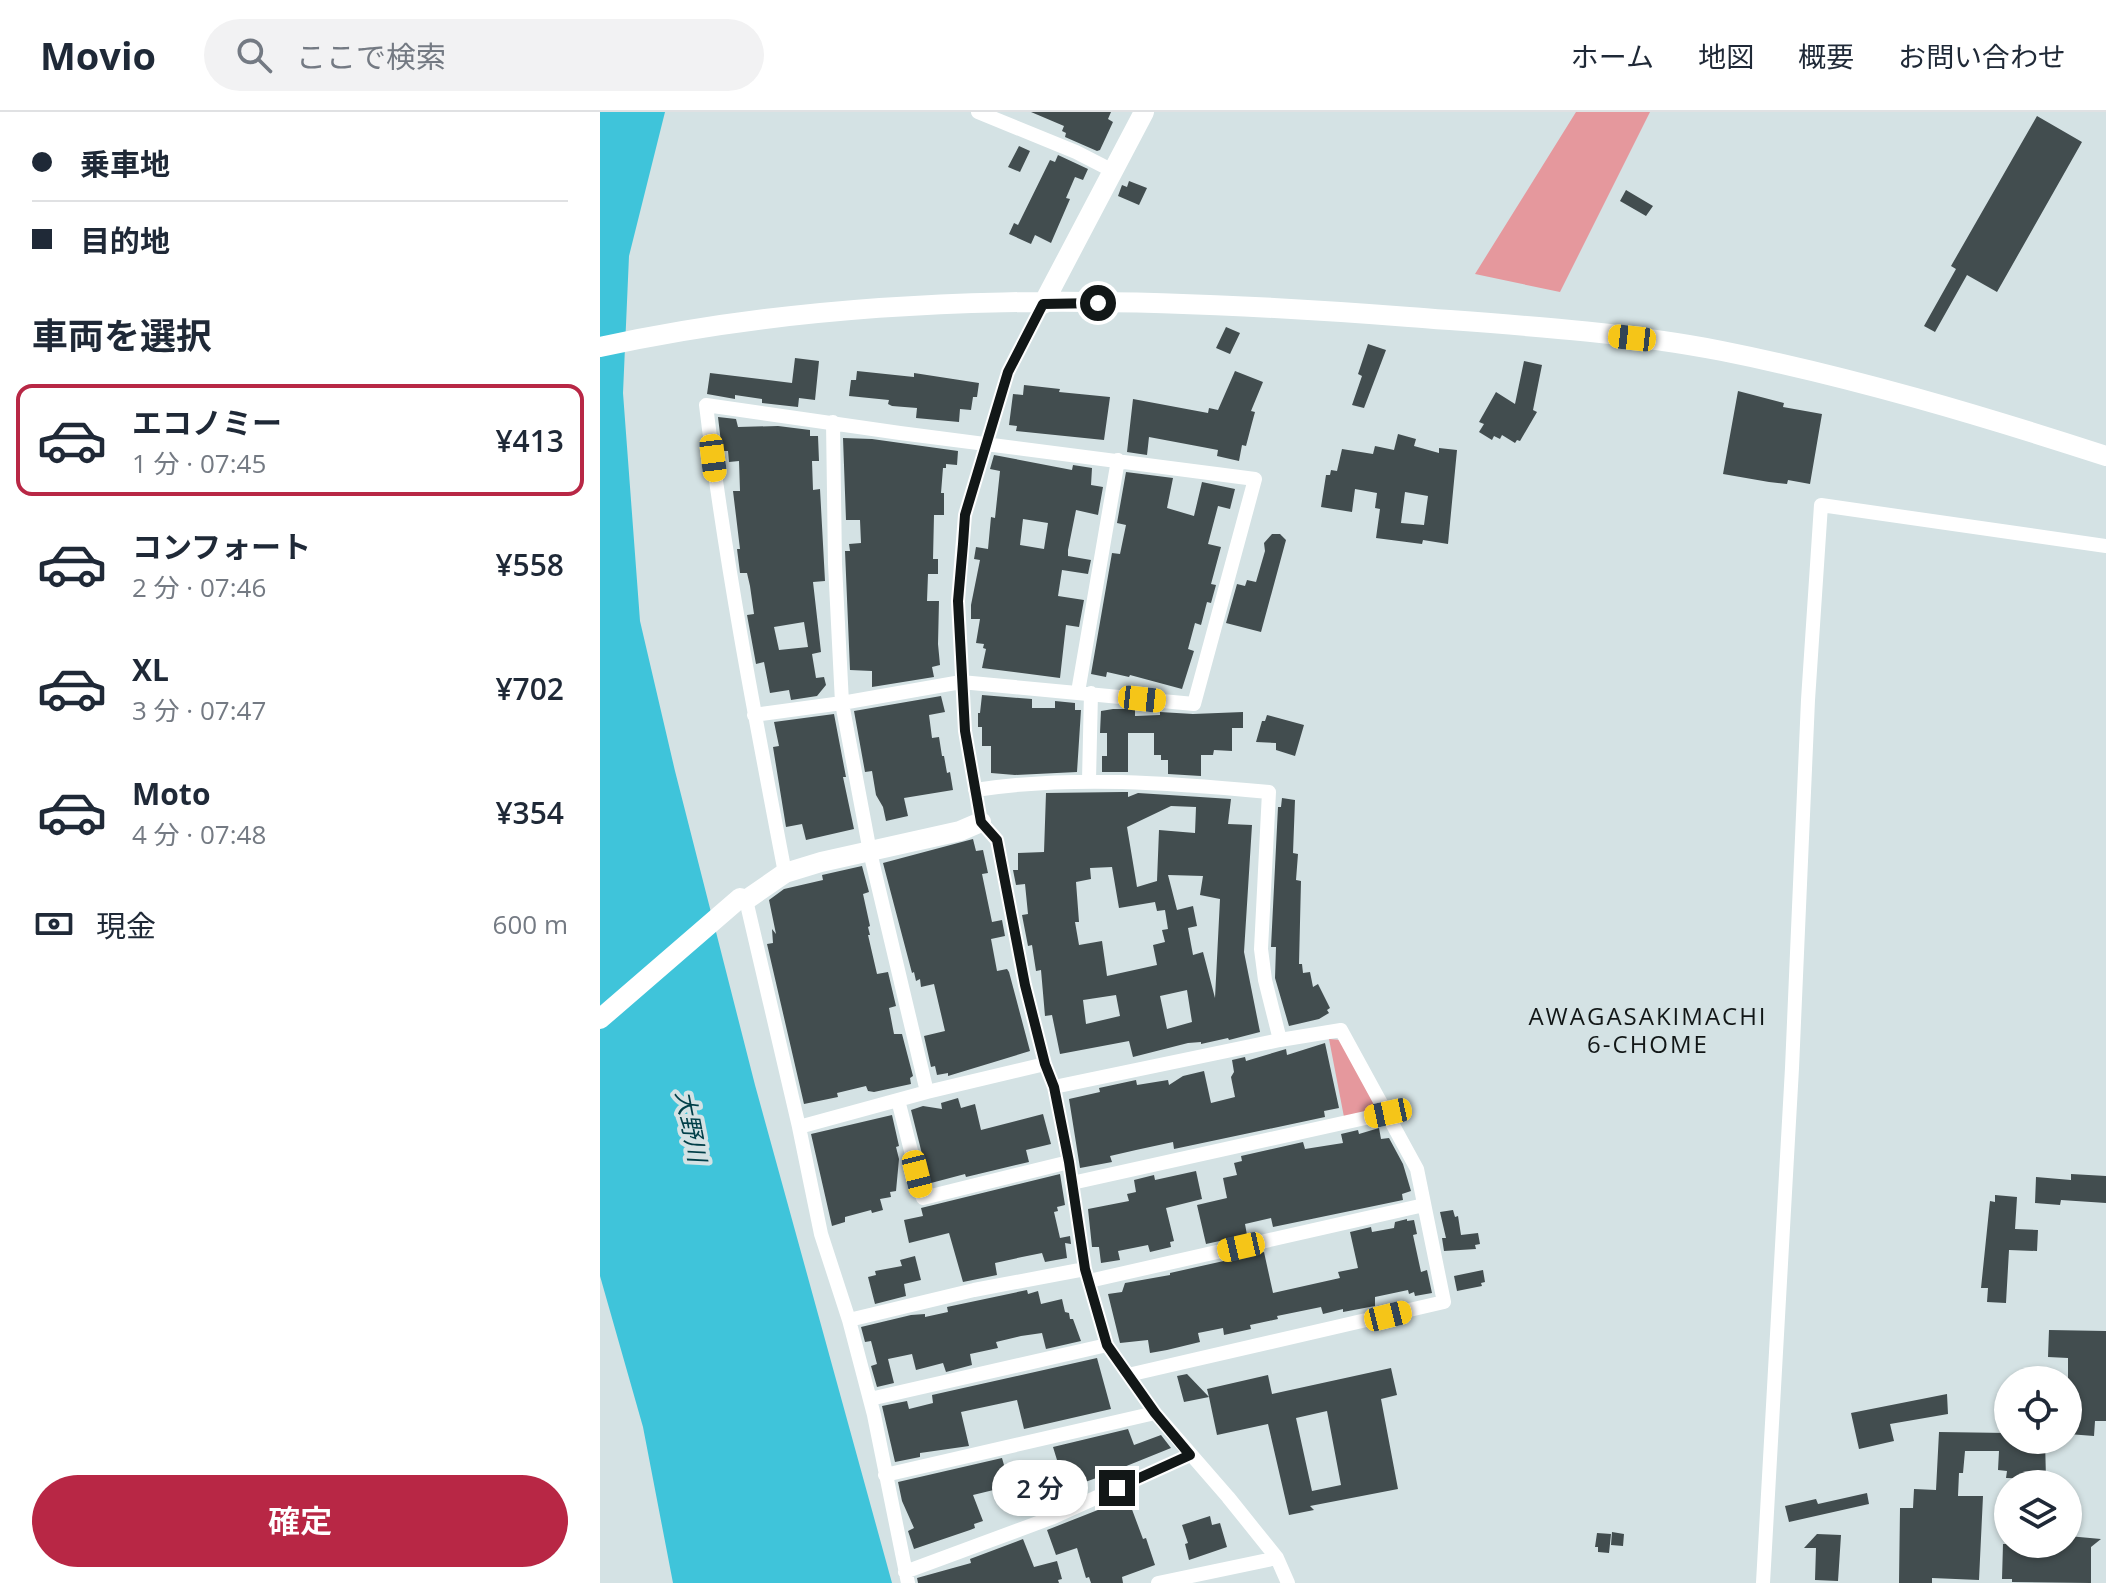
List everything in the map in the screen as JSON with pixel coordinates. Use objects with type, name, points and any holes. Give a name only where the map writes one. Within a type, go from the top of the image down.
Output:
[{"type":"street","points":[[978,112],[1076,152],[1113,171]]},
{"type":"street","points":[[1144,112],[1008,372],[965,515],[958,601],[965,731],[981,822],[997,840],[1022,973],[1045,1064],[1054,1087],[1087,1275],[1107,1345],[1155,1413],[1277,1558],[1288,1583]]},
{"type":"street","points":[[600,347],[680,329],[831,310],[1182,303],[1293,308],[1506,324],[1731,353],[1897,392],[2106,456]]},
{"type":"street","points":[[754,715],[961,682],[1194,704],[1255,479],[706,405],[719,511],[754,715],[785,873]]},
{"type":"street","points":[[833,422],[835,564],[842,703],[870,852],[927,1092]]},
{"type":"street","points":[[1089,780],[1085,692],[1118,460]]},
{"type":"street","points":[[1763,1583],[1791,1084],[1808,700],[1821,505],[2106,546]]},
{"type":"street","points":[[975,790],[1089,780],[1269,792],[1261,949],[1265,980],[1280,1040]]},
{"type":"street","points":[[600,1019],[743,899],[785,873],[960,831],[981,822]]},
{"type":"street","points":[[743,899],[799,1127],[821,1234],[870,1399],[907,1578],[1190,1455]]},
{"type":"street","points":[[1054,1087],[1341,1030],[1417,1169],[1444,1302],[1128,1375]]},
{"type":"street","points":[[799,1127],[1045,1064]]},
{"type":"street","points":[[898,1100],[923,1198],[1069,1162]]},
{"type":"street","points":[[1072,1183],[1388,1113]]},
{"type":"street","points":[[849,1320],[974,1290],[1087,1275],[1424,1205]]},
{"type":"street","points":[[870,1399],[1107,1345]]},
{"type":"street","points":[[885,1475],[1155,1413]]},
{"type":"street","points":[[1158,1583],[1277,1558]]},
{"type":"shaded area","points":[[1576,112],[1650,112],[1560,292],[1475,274]]},
{"type":"shaded area","points":[[1329,1039],[1341,1040],[1374,1102],[1371,1110],[1344,1117]]},
{"type":"water","name":"大野川","points":[[600,112],[665,112],[629,256],[623,393],[640,621],[755,1085],[892,1583],[673,1583],[643,1427],[600,1276]]},
{"type":"building","points":[[1031,112],[1111,112],[1108,119],[1113,122],[1097,151],[1065,137],[1066,133],[1062,131],[1064,126]]},
{"type":"building","points":[[2037,116],[2082,142],[1997,292],[1967,275],[1935,332],[1924,326],[1956,269],[1951,266]]},
{"type":"building","points":[[1019,146],[1030,151],[1020,172],[1008,167]]},
{"type":"building","points":[[1058,155],[1088,169],[1083,180],[1075,177],[1066,198],[1070,199],[1051,243],[1035,235],[1031,244],[1009,234],[1014,223],[1018,225],[1050,160],[1055,162]]},
{"type":"building","points":[[1129,181],[1147,188],[1139,205],[1118,196],[1122,185],[1127,187]]},
{"type":"building","points":[[1626,190],[1653,206],[1646,216],[1620,201]]},
{"type":"building","points":[[1226,327],[1240,333],[1230,354],[1216,348]]},
{"type":"building","points":[[1368,344],[1386,350],[1364,408],[1352,405]]},
{"type":"building","points":[[795,358],[819,361],[815,400],[799,398],[798,407],[762,403],[762,399],[735,395],[735,399],[707,394],[710,373],[792,383]]},
{"type":"building","points":[[1524,361],[1542,365],[1533,410],[1537,412],[1520,441],[1515,443],[1502,435],[1500,439],[1494,436],[1492,440],[1479,432],[1484,424],[1479,422],[1496,392],[1515,404]]},
{"type":"building","points":[[857,371],[914,377],[914,373],[979,383],[977,397],[973,397],[971,410],[960,409],[959,422],[916,418],[917,408],[892,406],[888,404],[889,400],[849,396],[851,380],[856,380]]},
{"type":"building","points":[[1235,371],[1263,382],[1251,411],[1255,412],[1239,461],[1217,456],[1218,450],[1149,437],[1147,455],[1127,452],[1133,399],[1208,413],[1209,408],[1218,410]]},
{"type":"building","points":[[1024,385],[1110,397],[1104,440],[1016,431],[1017,426],[1009,425],[1013,394],[1023,395]]},
{"type":"building","points":[[1738,391],[1784,403],[1783,407],[1822,414],[1810,484],[1788,480],[1787,484],[1769,482],[1723,474]]},
{"type":"building","points":[[718,417],[736,419],[738,427],[778,426],[810,430],[810,436],[818,436],[819,461],[812,461],[813,490],[820,489],[825,581],[813,582],[821,652],[812,654],[816,678],[824,677],[826,685],[817,696],[791,700],[789,690],[770,693],[764,662],[756,664],[747,615],[754,614],[750,586],[747,573],[740,573],[737,549],[740,549],[733,491],[740,491],[739,461],[729,462],[728,451],[722,451]],"holes":[[[804,622],[808,647],[779,650],[774,627]]]},
{"type":"building","points":[[1398,434],[1416,439],[1414,446],[1439,453],[1439,448],[1457,450],[1448,544],[1376,538],[1380,509],[1375,508],[1377,493],[1355,489],[1352,512],[1321,507],[1326,475],[1330,475],[1331,470],[1337,471],[1342,449],[1373,454],[1375,446],[1394,450]],"holes":[[[1405,492],[1428,496],[1424,525],[1401,523]]]},
{"type":"building","points":[[843,438],[958,451],[957,465],[946,464],[943,468],[941,493],[944,493],[944,515],[934,515],[933,559],[938,559],[938,574],[928,574],[927,601],[939,601],[940,665],[932,667],[934,677],[872,687],[872,671],[850,670],[845,551],[850,551],[849,544],[861,543],[860,520],[846,520]]},
{"type":"building","points":[[994,455],[1072,470],[1073,465],[1092,468],[1091,485],[1103,487],[1098,515],[1076,510],[1068,550],[1068,556],[1091,560],[1088,574],[1062,570],[1058,596],[1084,600],[1079,627],[1066,625],[1060,678],[982,668],[986,649],[983,648],[984,644],[976,643],[980,619],[971,619],[971,605],[980,560],[974,559],[976,547],[988,549],[991,517],[995,518],[1000,471],[990,469]],"holes":[[[1023,519],[1048,523],[1044,549],[1020,545]]]},
{"type":"building","points":[[1126,472],[1173,478],[1167,508],[1194,516],[1202,482],[1235,489],[1230,509],[1218,506],[1208,544],[1221,547],[1211,584],[1216,585],[1211,603],[1207,602],[1201,625],[1195,623],[1188,649],[1194,651],[1182,689],[1130,675],[1107,672],[1106,677],[1091,674],[1112,553],[1120,554],[1126,525],[1117,523]]},
{"type":"building","points":[[1272,534],[1280,534],[1286,540],[1261,632],[1226,623],[1237,584],[1245,586],[1247,580],[1256,582],[1265,551],[1264,543]]},
{"type":"building","points":[[982,695],[1032,699],[1032,708],[1055,708],[1055,701],[1075,703],[1075,710],[1081,710],[1077,772],[991,773],[991,746],[982,746],[982,727],[978,727]]},
{"type":"building","points":[[941,696],[945,712],[929,715],[932,738],[939,737],[953,790],[904,798],[908,816],[886,821],[876,795],[872,771],[865,772],[854,711]]},
{"type":"building","points":[[1135,709],[1135,716],[1160,715],[1160,712],[1243,712],[1243,728],[1232,728],[1232,751],[1214,750],[1213,755],[1201,755],[1201,776],[1168,774],[1168,760],[1154,755],[1154,733],[1128,733],[1128,772],[1102,772],[1102,756],[1107,756],[1107,733],[1100,733],[1101,711]]},
{"type":"building","points":[[834,714],[854,829],[806,840],[802,824],[786,827],[773,747],[779,746],[774,722]]},
{"type":"building","points":[[1267,715],[1304,725],[1295,756],[1276,750],[1276,743],[1256,742]]},
{"type":"building","points":[[1128,792],[1128,797],[1138,793],[1231,799],[1228,824],[1252,825],[1244,952],[1260,1032],[1229,1040],[1188,1043],[1133,1057],[1129,1041],[1060,1054],[1052,1015],[1045,1016],[1041,970],[1036,971],[1032,945],[1028,946],[1022,915],[1028,914],[1025,884],[1016,885],[1013,870],[1018,870],[1018,853],[1044,852],[1046,793]],"holes":[[[1171,806],[1196,807],[1195,833],[1159,830],[1157,881],[1137,887],[1127,827]],[[1112,867],[1119,908],[1155,902],[1157,911],[1165,910],[1168,929],[1162,930],[1165,942],[1153,945],[1157,965],[1107,976],[1102,941],[1079,945],[1075,922],[1079,922],[1076,882],[1091,879],[1090,868]],[[1168,875],[1203,876],[1200,895],[1220,899],[1215,998],[1203,952],[1193,955],[1188,928],[1197,926],[1193,906],[1177,910]],[[1187,990],[1192,1022],[1167,1029],[1160,996]],[[1116,995],[1120,1016],[1086,1024],[1083,1000]]]},
{"type":"building","points":[[1282,798],[1295,800],[1293,853],[1298,854],[1296,880],[1301,881],[1299,964],[1302,964],[1303,973],[1310,972],[1313,987],[1318,984],[1330,1008],[1327,1010],[1329,1013],[1319,1019],[1289,1026],[1275,978],[1276,947],[1271,947],[1278,807],[1281,807]]},
{"type":"building","points":[[973,839],[976,851],[983,850],[988,873],[982,874],[992,922],[1002,920],[1005,936],[991,939],[997,971],[1007,969],[1009,972],[1030,1051],[948,1076],[948,1073],[937,1075],[935,1066],[931,1067],[924,1036],[945,1031],[934,984],[921,987],[920,979],[916,981],[912,973],[883,863]]},
{"type":"building","points":[[862,866],[869,892],[863,894],[870,926],[868,935],[877,974],[888,972],[896,1006],[889,1008],[894,1034],[902,1034],[913,1076],[910,1078],[911,1084],[874,1092],[868,1091],[866,1086],[837,1093],[838,1097],[804,1104],[767,944],[773,943],[772,929],[776,934],[769,900],[784,889],[823,880],[822,875]]},
{"type":"building","points":[[1325,1043],[1339,1108],[1324,1111],[1325,1117],[1174,1149],[1173,1142],[1110,1156],[1112,1162],[1080,1168],[1069,1099],[1136,1080],[1137,1085],[1168,1080],[1169,1085],[1183,1076],[1204,1071],[1211,1103],[1235,1097],[1232,1060],[1245,1057],[1246,1061],[1286,1049],[1287,1055]]},
{"type":"building","points":[[958,1098],[961,1108],[975,1104],[981,1130],[1043,1114],[1051,1144],[1026,1150],[1029,1162],[966,1177],[965,1174],[931,1183],[930,1186],[911,1110],[923,1106],[942,1109],[941,1103]]},
{"type":"building","points":[[892,1115],[899,1146],[896,1147],[899,1159],[896,1191],[890,1192],[891,1197],[880,1199],[883,1210],[845,1217],[845,1222],[832,1226],[811,1134]]},
{"type":"building","points":[[1379,1128],[1381,1139],[1389,1138],[1403,1164],[1411,1191],[1402,1194],[1403,1200],[1273,1227],[1271,1218],[1245,1224],[1247,1235],[1206,1244],[1197,1205],[1227,1198],[1223,1178],[1237,1175],[1234,1163],[1242,1161],[1241,1156],[1303,1142],[1305,1149],[1343,1143],[1341,1134],[1358,1130],[1359,1134]]},
{"type":"building","points":[[1196,1171],[1202,1199],[1166,1208],[1174,1241],[1170,1242],[1171,1247],[1150,1252],[1148,1245],[1118,1251],[1120,1260],[1101,1263],[1099,1247],[1092,1247],[1088,1209],[1129,1201],[1127,1194],[1136,1192],[1134,1180],[1154,1175],[1155,1180]]},
{"type":"building","points":[[1060,1174],[1065,1205],[1057,1207],[1058,1211],[1054,1212],[1060,1238],[1070,1236],[1071,1244],[1065,1243],[1067,1258],[1045,1262],[1042,1253],[995,1263],[997,1275],[963,1282],[949,1233],[909,1243],[904,1220],[923,1216],[921,1208]]},
{"type":"building","points":[[2071,1174],[2106,1176],[2106,1203],[2061,1200],[2060,1205],[2035,1203],[2036,1177],[2071,1180]]},
{"type":"building","points":[[1995,1195],[2017,1197],[2015,1229],[2038,1230],[2037,1251],[2009,1250],[2006,1303],[1987,1302],[1988,1288],[1981,1288],[1990,1201],[1995,1202]]},
{"type":"building","points":[[1453,1210],[1455,1217],[1458,1216],[1461,1235],[1478,1233],[1480,1244],[1475,1245],[1476,1249],[1444,1251],[1442,1238],[1446,1238],[1440,1212]]},
{"type":"building","points":[[1414,1220],[1417,1234],[1413,1235],[1421,1272],[1427,1270],[1432,1293],[1415,1296],[1408,1290],[1375,1297],[1375,1306],[1323,1314],[1321,1307],[1277,1316],[1278,1319],[1250,1325],[1251,1329],[1224,1335],[1223,1328],[1198,1333],[1200,1342],[1150,1353],[1148,1340],[1120,1343],[1108,1294],[1122,1292],[1125,1283],[1264,1252],[1273,1293],[1340,1278],[1338,1272],[1358,1268],[1350,1232],[1371,1227],[1372,1232],[1394,1228],[1395,1222]]},
{"type":"building","points":[[915,1256],[921,1280],[904,1284],[906,1296],[875,1304],[868,1277],[876,1275],[875,1271],[902,1266],[900,1260]]},
{"type":"building","points":[[1483,1270],[1485,1282],[1481,1283],[1482,1286],[1457,1291],[1454,1276]]},
{"type":"building","points":[[1027,1290],[1028,1294],[1038,1291],[1041,1304],[1062,1299],[1065,1312],[1073,1319],[1081,1341],[1046,1349],[1042,1333],[1021,1336],[996,1342],[998,1348],[970,1354],[972,1365],[946,1372],[943,1363],[916,1370],[912,1354],[888,1359],[894,1383],[877,1387],[871,1366],[877,1364],[871,1341],[865,1342],[861,1327],[911,1315],[925,1314],[925,1317],[948,1312],[947,1307]]},
{"type":"building","points":[[2049,1330],[2106,1331],[2106,1421],[2095,1421],[2094,1436],[2082,1435],[2082,1366],[2068,1366],[2068,1358],[2048,1357]]},
{"type":"building","points":[[1097,1358],[1111,1409],[1024,1429],[1017,1400],[961,1412],[969,1446],[920,1453],[920,1457],[895,1462],[882,1406],[907,1401],[909,1409],[933,1403],[932,1395]]},
{"type":"building","points":[[1391,1368],[1397,1395],[1381,1399],[1398,1489],[1310,1506],[1314,1510],[1289,1515],[1268,1424],[1217,1435],[1207,1389],[1268,1375],[1272,1394]],"holes":[[[1327,1411],[1341,1485],[1312,1491],[1296,1418]]]},
{"type":"building","points":[[1187,1374],[1209,1397],[1184,1402],[1177,1376]]},
{"type":"building","points":[[1947,1394],[1948,1414],[1890,1424],[1894,1441],[1859,1449],[1851,1413]]},
{"type":"building","points":[[1128,1429],[1134,1445],[1161,1435],[1171,1448],[1119,1469],[1121,1475],[1101,1484],[1099,1477],[1063,1490],[1067,1500],[1040,1511],[1031,1484],[1061,1473],[1053,1447]]},
{"type":"building","points":[[1939,1432],[1994,1433],[1994,1451],[1965,1451],[1963,1473],[1959,1473],[1958,1496],[1983,1496],[1979,1580],[1932,1578],[1932,1583],[1899,1583],[1900,1508],[1913,1508],[1914,1489],[1936,1490]]},
{"type":"building","points":[[1999,1454],[2045,1454],[2046,1470],[1998,1470]]},
{"type":"building","points":[[1002,1458],[1010,1486],[973,1495],[983,1521],[974,1524],[975,1528],[914,1549],[908,1531],[914,1528],[902,1501],[898,1482]]},
{"type":"building","points":[[1867,1493],[1869,1504],[1789,1522],[1785,1506],[1816,1499],[1818,1504]]},
{"type":"building","points":[[1128,1494],[1155,1565],[1122,1577],[1123,1583],[1091,1583],[1089,1577],[1086,1578],[1077,1548],[1056,1555],[1047,1530],[1108,1506],[1108,1503]]},
{"type":"building","points":[[1210,1516],[1212,1525],[1220,1523],[1227,1547],[1189,1560],[1182,1525]]},
{"type":"building","points":[[1612,1532],[1624,1534],[1623,1546],[1611,1545]]},
{"type":"building","points":[[1597,1533],[1611,1534],[1609,1553],[1598,1552],[1598,1547],[1595,1547]]},
{"type":"building","points":[[1817,1534],[1841,1535],[1838,1581],[1815,1580],[1816,1548],[1804,1548]]},
{"type":"building","points":[[2082,1537],[2101,1539],[2091,1547],[2091,1583],[2012,1582],[2012,1579],[2002,1579],[2003,1558],[2082,1558]]},
{"type":"building","points":[[1023,1539],[1034,1567],[1057,1561],[1062,1579],[1058,1580],[1059,1583],[918,1583],[917,1578],[971,1563],[970,1559]]},
{"type":"district","name":"AWAGASAKIMACHI 6-CHOME","points":[[1648,1029]]},
{"type":"route","points":[[1098,303],[1043,304],[1008,372],[965,515],[958,601],[965,731],[981,822],[997,840],[1025,985],[1054,1087],[1085,1269],[1107,1345],[1155,1413],[1190,1455],[1117,1488]]}]
